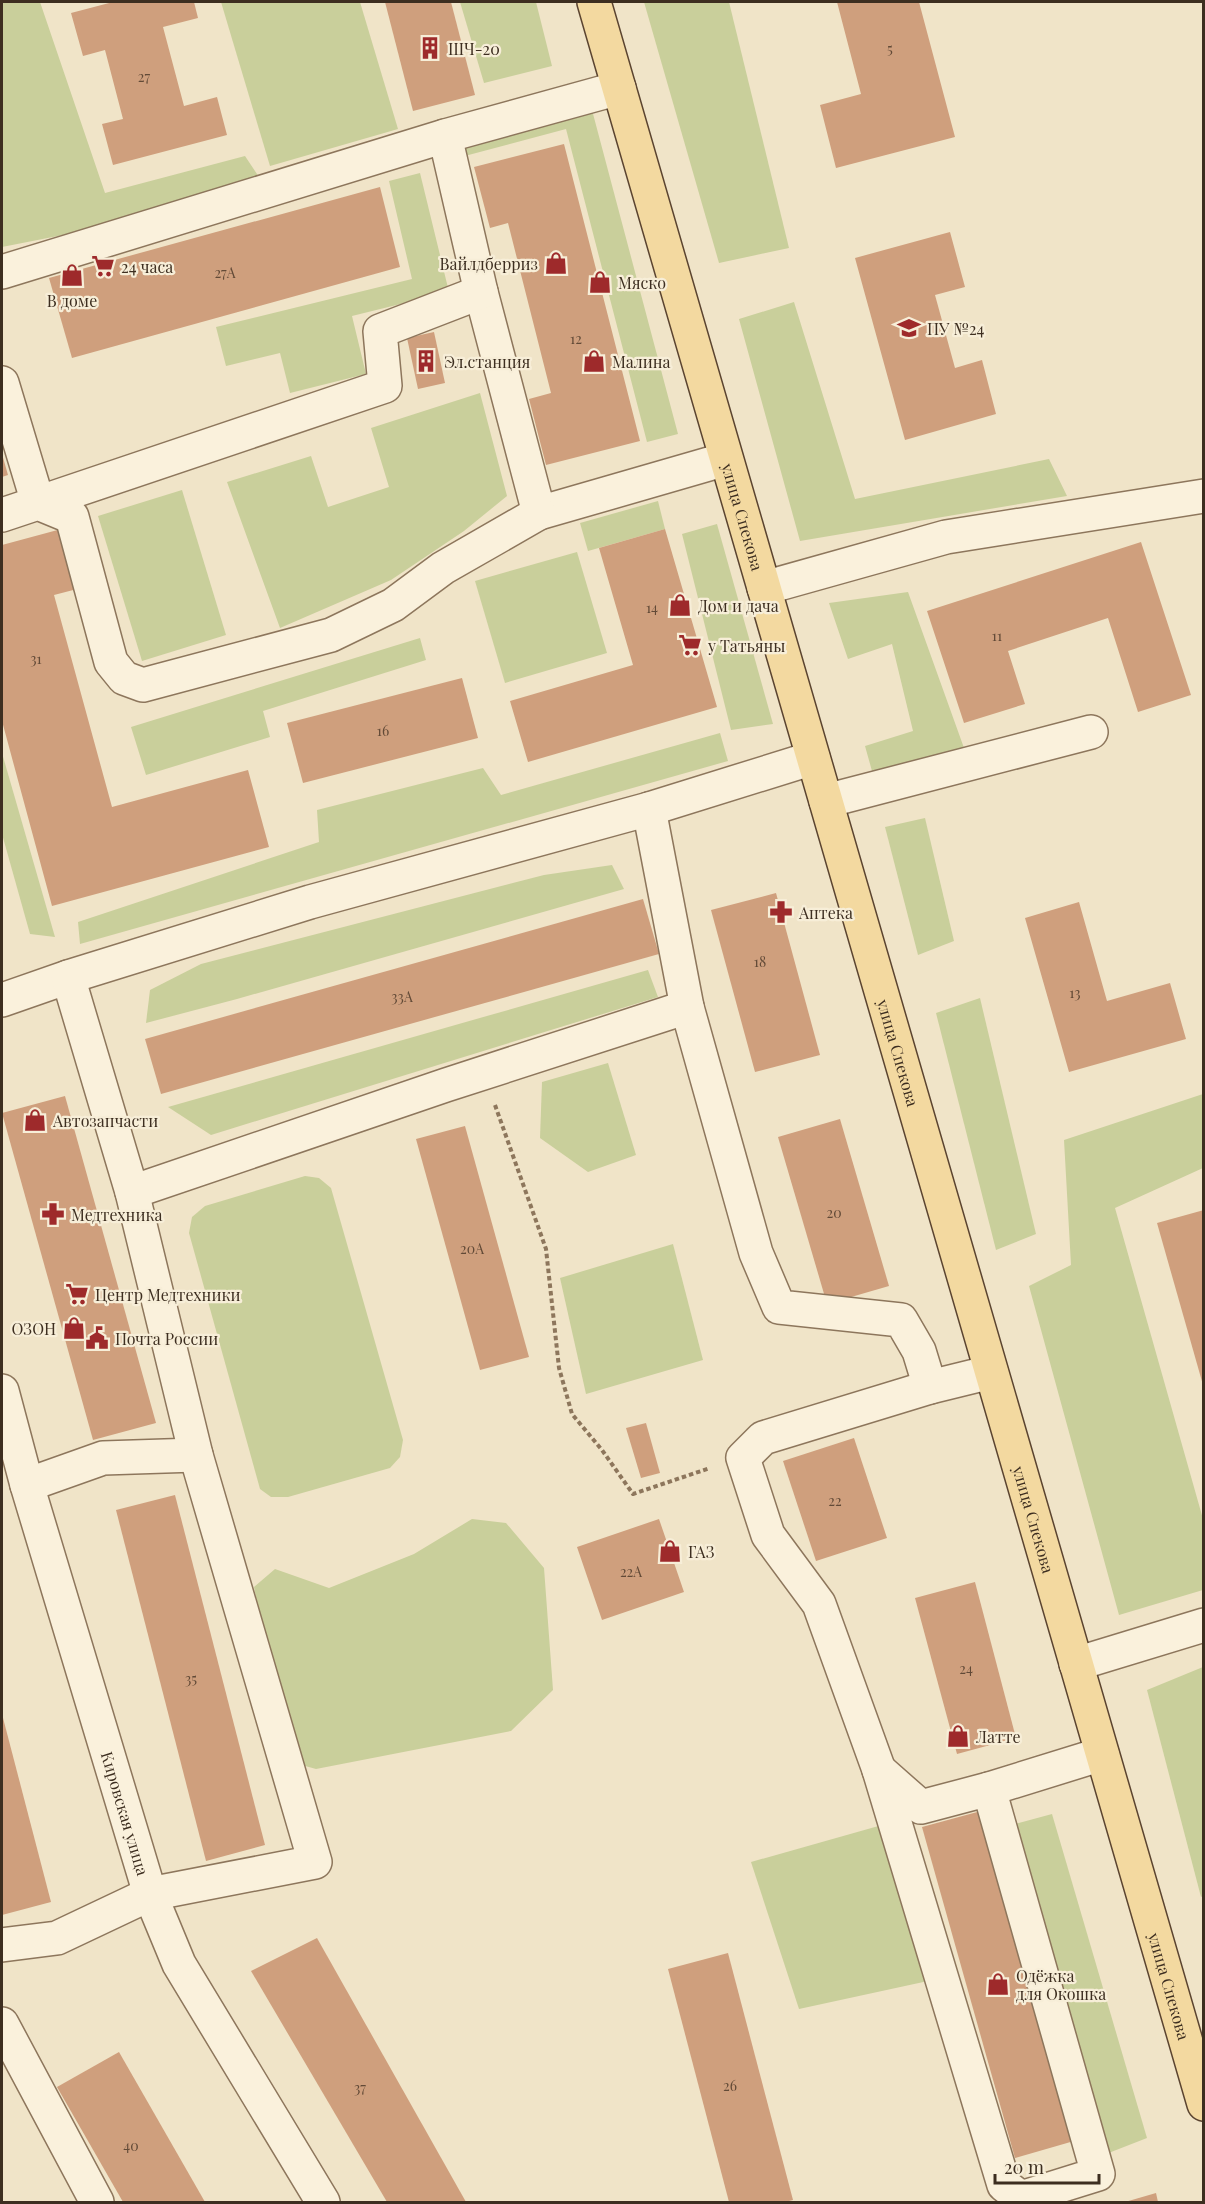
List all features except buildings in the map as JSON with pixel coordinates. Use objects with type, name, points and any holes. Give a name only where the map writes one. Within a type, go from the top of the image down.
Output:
[{"type":"main road","name":"улица Спекова","points":[[594,2],[1203,2104]]},
{"type":"street","points":[[2,272],[446,136],[619,88]]},
{"type":"street","points":[[446,136],[481,292],[538,513]]},
{"type":"street","points":[[2,515],[385,386],[380,331],[481,292]]},
{"type":"street","points":[[2,383],[38,503]]},
{"type":"street","points":[[38,503],[72,517],[111,662],[124,678],[143,685],[330,635],[393,605],[443,568],[538,513],[726,459]]},
{"type":"street","points":[[764,588],[946,537],[1203,496]]},
{"type":"street","points":[[826,801],[1091,732]]},
{"type":"street","points":[[2,1000],[68,977],[310,902],[649,808],[813,758]]},
{"type":"street","points":[[649,808],[687,1007],[756,1253],[779,1307],[901,1320],[919,1351],[930,1388]]},
{"type":"street","points":[[2,1945],[57,1938],[150,1894],[315,1862],[196,1455],[132,1192],[68,977]]},
{"type":"street","points":[[132,1192],[446,1085],[687,1007]]},
{"type":"street","points":[[988,1789],[1098,2174],[1021,2200],[1004,2185],[879,1770],[819,1604],[768,1535],[742,1458],[763,1438],[991,1372]]},
{"type":"street","name":"Кировская улица","points":[[2,1391],[27,1485],[150,1894],[179,1964],[323,2202]]},
{"type":"street","points":[[27,1485],[103,1458],[196,1455]]},
{"type":"street","points":[[1076,1664],[1203,1625]]},
{"type":"street","points":[[879,1770],[921,1807],[1102,1754]]},
{"type":"street","points":[[2,2024],[97,2202]]},
{"type":"path","points":[[446,1085],[493,1099],[546,1249],[559,1368],[572,1414],[602,1450],[633,1494],[742,1458]]},
{"type":"green space","points":[[2,2],[40,2],[105,193],[245,156],[259,177],[68,234],[2,247]]},
{"type":"green space","points":[[221,2],[360,2],[398,129],[270,166]]},
{"type":"green space","points":[[460,2],[536,2],[552,66],[484,83]]},
{"type":"green space","points":[[644,2],[729,2],[789,248],[719,263]]},
{"type":"green space","points":[[592,110],[678,434],[647,442],[566,129],[461,157],[459,144]]},
{"type":"green space","points":[[420,173],[449,292],[352,316],[366,374],[290,393],[280,353],[226,366],[216,327],[412,279],[389,181]]},
{"type":"green space","points":[[794,302],[855,499],[1049,459],[1067,496],[800,541],[739,319]]},
{"type":"green space","points":[[480,393],[507,496],[464,531],[391,580],[280,628],[227,482],[311,456],[328,507],[389,487],[371,428]]},
{"type":"green space","points":[[182,490],[226,635],[142,661],[98,516]]},
{"type":"green space","points":[[658,501],[665,529],[588,551],[580,523]]},
{"type":"green space","points":[[717,524],[773,724],[731,730],[682,534]]},
{"type":"green space","points":[[577,552],[607,653],[505,683],[475,581]]},
{"type":"green space","points":[[908,592],[964,748],[872,771],[865,746],[913,731],[892,644],[848,659],[829,603]]},
{"type":"green space","points":[[420,638],[426,660],[263,711],[270,737],[146,775],[131,727]]},
{"type":"green space","points":[[720,733],[728,761],[80,944],[78,922],[319,842],[317,810],[483,768],[501,795]]},
{"type":"green space","points":[[2,753],[55,937],[30,934],[2,834]]},
{"type":"green space","points":[[925,818],[954,941],[918,955],[885,827]]},
{"type":"green space","points":[[612,865],[624,889],[146,1023],[150,990],[201,964],[544,875]]},
{"type":"green space","points":[[648,970],[658,997],[211,1135],[168,1107]]},
{"type":"green space","points":[[980,998],[1036,1234],[996,1250],[936,1013]]},
{"type":"green space","points":[[608,1063],[636,1155],[588,1172],[540,1138],[542,1082]]},
{"type":"green space","points":[[1203,1094],[1203,1168],[1115,1208],[1203,1519],[1203,1590],[1119,1615],[1029,1286],[1071,1265],[1064,1140]]},
{"type":"green space","points":[[305,1176],[319,1178],[331,1188],[403,1440],[400,1457],[390,1468],[288,1497],[271,1497],[260,1489],[189,1233],[192,1217],[205,1206]]},
{"type":"green space","points":[[673,1244],[703,1360],[586,1394],[560,1278]]},
{"type":"green space","points":[[472,1519],[506,1523],[544,1568],[553,1690],[511,1731],[316,1769],[298,1764],[263,1632],[254,1587],[275,1569],[329,1588],[414,1554]]},
{"type":"green space","points":[[1203,1667],[1204,1895],[1201,1897],[1147,1690]]},
{"type":"green space","points":[[1052,1814],[1147,2138],[1106,2154],[1011,1825]]},
{"type":"green space","points":[[882,1825],[928,1981],[799,2009],[751,1862]]},
{"type":"place","name":"ШЧ-20","points":[[430,48]]},
{"type":"place","name":"Вайлдберриз","points":[[556,263]]},
{"type":"place","name":"24 часа","points":[[103,266]]},
{"type":"place","name":"В доме","points":[[72,275]]},
{"type":"place","name":"Мяско","points":[[600,282]]},
{"type":"place","name":"ПУ №24","points":[[909,328]]},
{"type":"place","name":"Эл.станция","points":[[426,361]]},
{"type":"place","name":"Малина","points":[[594,361]]},
{"type":"place","name":"Дом и дача","points":[[680,605]]},
{"type":"place","name":"у Татьяны","points":[[690,645]]},
{"type":"place","name":"Аптека","points":[[781,912]]},
{"type":"place","name":"Автозапчасти","points":[[35,1120]]},
{"type":"place","name":"Медтехника","points":[[53,1214]]},
{"type":"place","name":"Центр Медтехники","points":[[77,1294]]},
{"type":"place","name":"ОЗОН","points":[[74,1328]]},
{"type":"place","name":"Почта России","points":[[97,1338]]},
{"type":"place","name":"ГАЗ","points":[[670,1551]]},
{"type":"place","name":"Латте","points":[[958,1736]]},
{"type":"place","name":"Одёжка для Окошка","points":[[998,1984]]}]
